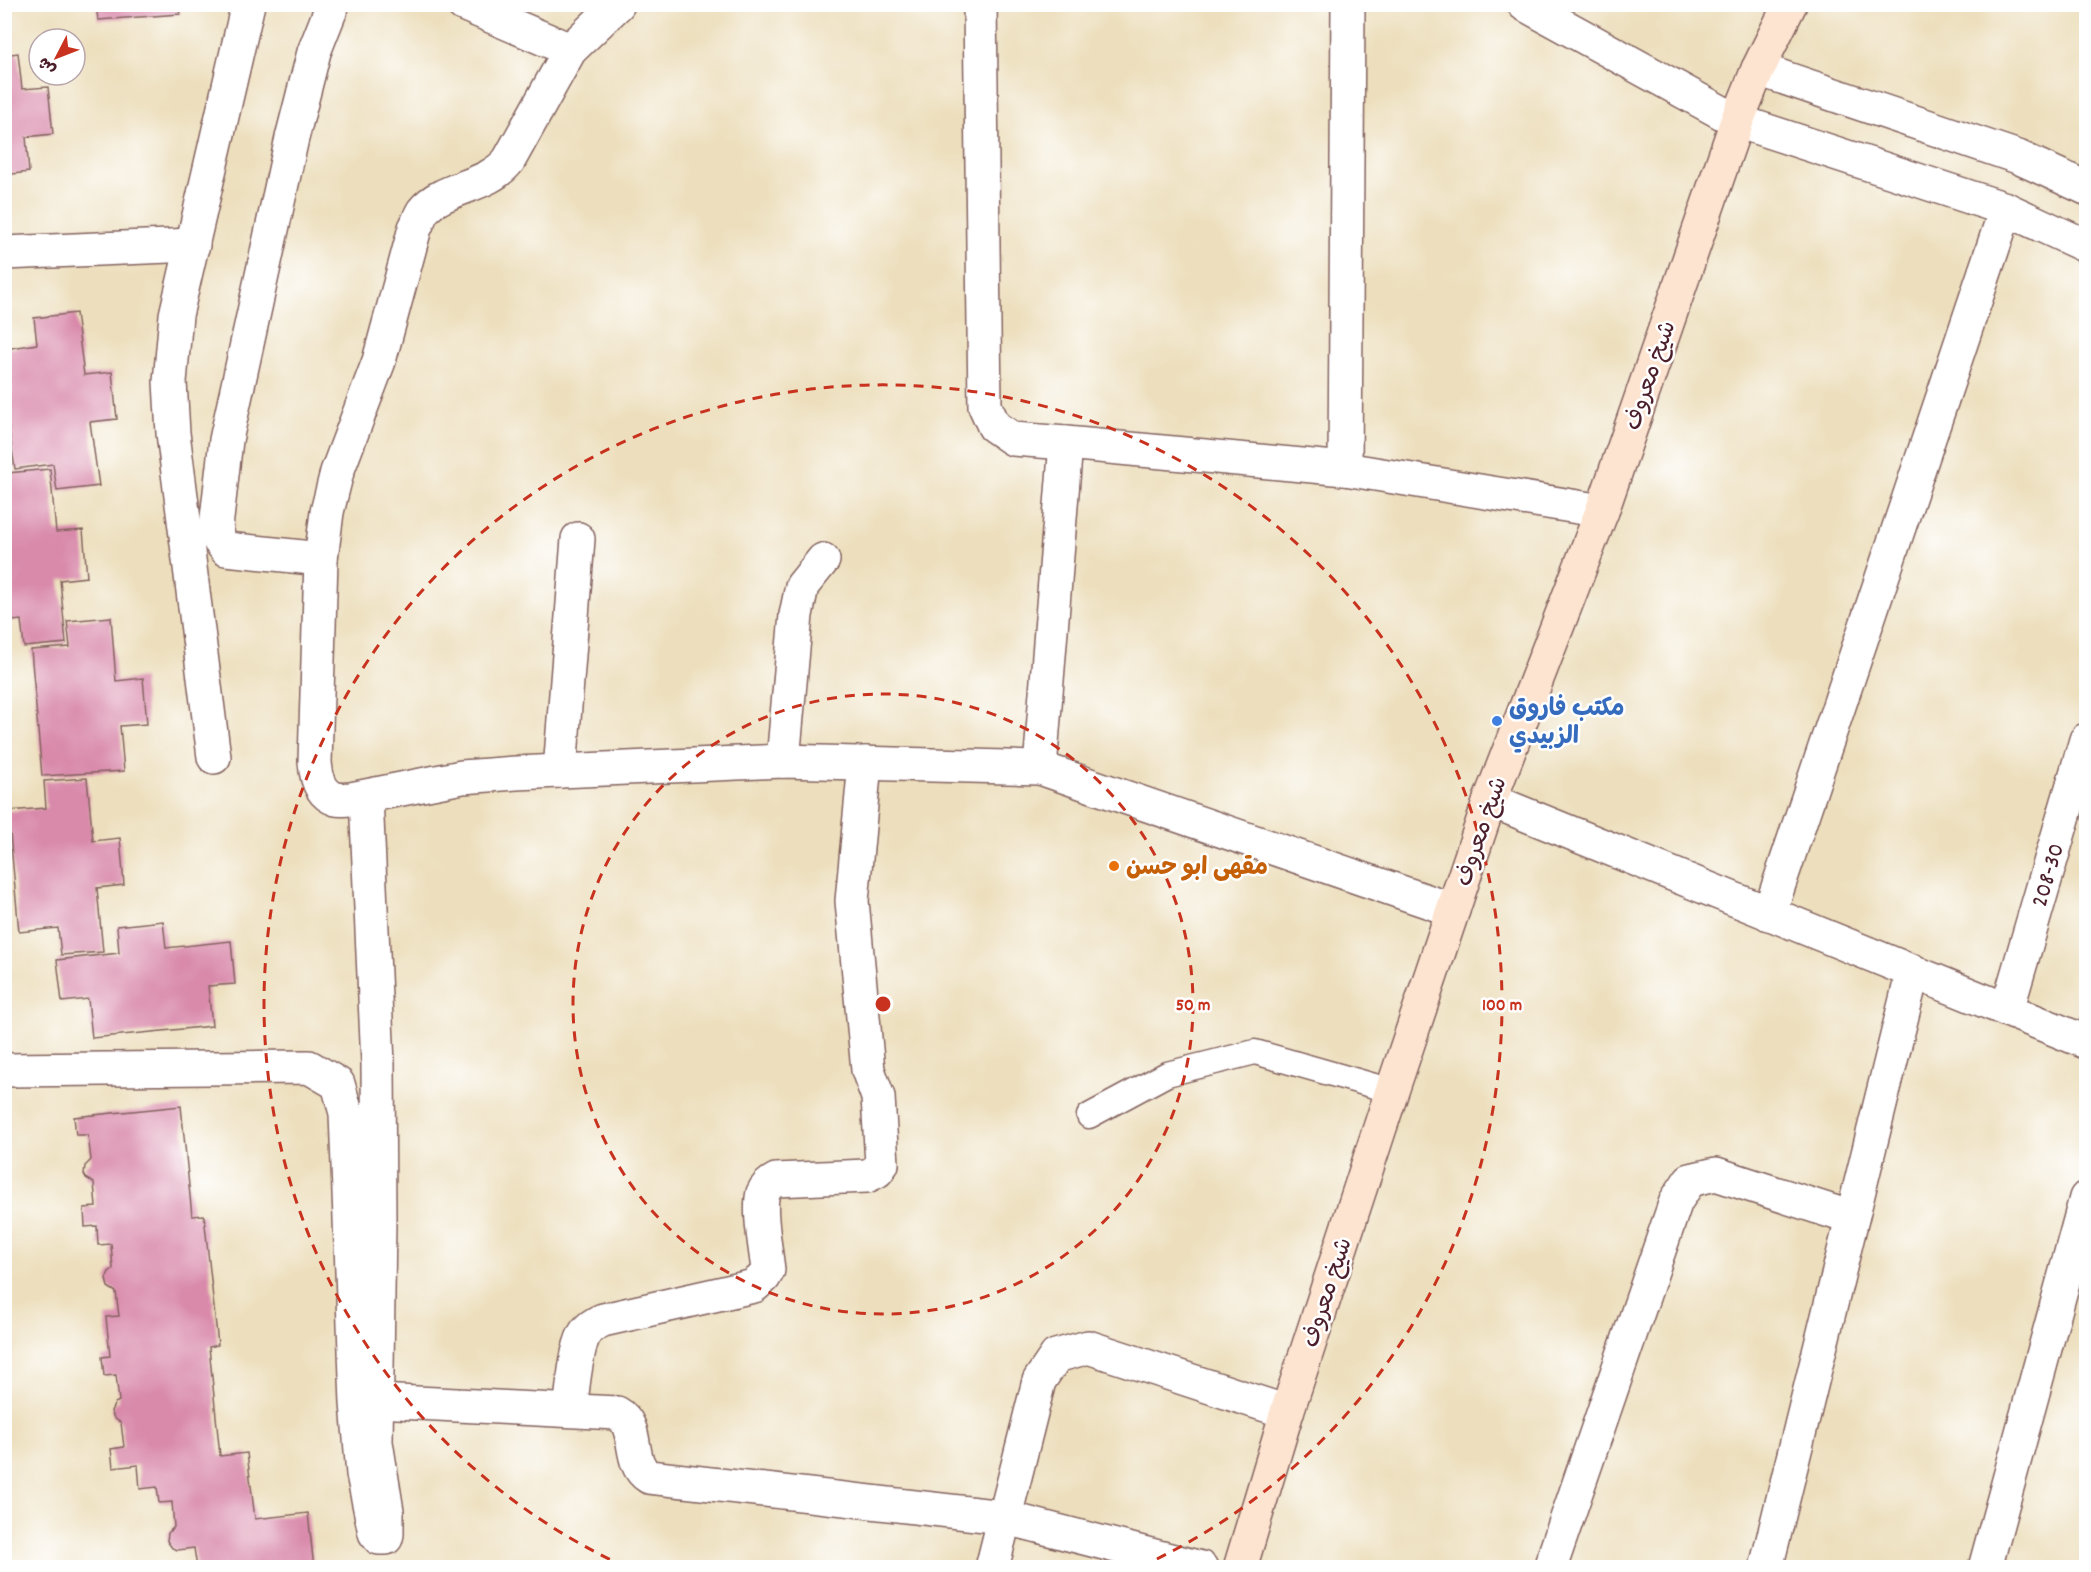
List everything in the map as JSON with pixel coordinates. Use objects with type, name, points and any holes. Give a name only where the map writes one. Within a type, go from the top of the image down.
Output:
[{"type":"street","points":[[214,757],[174,445],[170,382],[176,315],[248,4]]},
{"type":"street","points":[[321,559],[226,549],[219,540],[216,527],[226,440],[292,138],[314,52],[333,4]]},
{"type":"street","points":[[463,4],[570,50]]},
{"type":"street","points":[[618,4],[570,50],[502,170],[436,200],[423,211],[415,228],[379,361],[353,424],[327,512],[321,559],[316,778],[324,790],[335,799],[351,799],[462,777],[783,761],[1040,768],[1453,910]]},
{"type":"street","points":[[980,4],[985,406],[994,426],[1013,440],[1066,442],[1345,469],[1602,510]]},
{"type":"street","points":[[1345,469],[1348,4]]},
{"type":"street","points":[[1524,4],[1737,121],[2006,209],[2086,246]]},
{"type":"street","name":"شیخ معروف","points":[[1240,1568],[1287,1412],[1490,800],[1602,510],[1737,121],[1758,69],[1790,4]]},
{"type":"street","points":[[1758,69],[2018,158],[2086,188]]},
{"type":"street","points":[[1769,914],[2006,209]]},
{"type":"street","points":[[4,253],[193,245]]},
{"type":"street","points":[[1040,768],[1066,442]]},
{"type":"street","points":[[560,771],[578,539]]},
{"type":"street","points":[[783,761],[796,615],[802,586],[824,560]]},
{"type":"street","name":"208-30","points":[[2007,1010],[2086,740]]},
{"type":"street","points":[[570,1410],[579,1352],[585,1334],[593,1324],[754,1286],[764,1277],[768,1270],[761,1208],[763,1194],[768,1185],[776,1180],[867,1176],[877,1171],[882,1164],[878,1096],[867,1064],[852,901],[865,763]]},
{"type":"street","points":[[4,1070],[309,1067],[338,1084],[346,1113],[357,1403],[363,1474],[375,1533],[377,1537],[384,1539],[387,1534],[387,1511],[376,1442],[379,1220],[378,1064],[366,797]]},
{"type":"street","points":[[1490,800],[2086,1042]]},
{"type":"street","points":[[1766,1568],[1912,971]]},
{"type":"street","points":[[1550,1568],[1676,1202],[1690,1180],[1716,1174],[1852,1218]]},
{"type":"street","points":[[1985,1568],[2086,1198]]},
{"type":"street","points":[[992,1568],[1039,1381],[1056,1356],[1088,1347],[1287,1412]]},
{"type":"street","points":[[377,1401],[617,1413],[624,1417],[628,1424],[638,1467],[649,1477],[1003,1517],[1201,1568]]},
{"type":"lane","points":[[1089,1116],[1167,1074],[1255,1052],[1392,1091]]},
{"type":"building","points":[[96,4],[179,4],[180,14],[98,20]]},
{"type":"building","points":[[18,53],[22,89],[48,87],[53,134],[26,137],[29,172],[4,175],[4,55]]},
{"type":"building","points":[[76,313],[84,375],[112,372],[117,419],[90,422],[99,486],[57,491],[53,464],[15,469],[4,397],[4,349],[37,344],[34,318]]},
{"type":"building","points":[[50,469],[56,532],[83,530],[87,577],[60,580],[66,643],[24,647],[21,620],[4,622],[4,500],[10,499],[7,473]]},
{"type":"building","points":[[111,617],[116,681],[143,678],[147,724],[120,726],[124,771],[42,776],[31,650],[70,647],[67,621]]},
{"type":"building","points":[[87,778],[93,841],[120,838],[124,885],[97,888],[103,952],[61,955],[58,928],[19,932],[8,811],[46,808],[44,781]]},
{"type":"building","points":[[163,921],[166,948],[231,941],[235,984],[208,986],[212,1026],[92,1038],[88,999],[62,1002],[57,960],[119,953],[117,926]]},
{"type":"building","points":[[181,1106],[192,1216],[204,1215],[218,1345],[209,1347],[220,1456],[247,1453],[255,1519],[308,1513],[314,1568],[197,1568],[194,1548],[177,1550],[172,1548],[167,1541],[168,1533],[174,1527],[172,1502],[159,1503],[157,1487],[140,1489],[138,1465],[113,1468],[111,1449],[124,1447],[121,1423],[114,1418],[111,1411],[115,1403],[119,1401],[116,1375],[104,1376],[102,1357],[110,1356],[106,1317],[119,1316],[116,1292],[108,1287],[106,1279],[113,1269],[111,1244],[98,1245],[97,1226],[85,1227],[84,1208],[96,1207],[94,1183],[84,1174],[85,1166],[91,1160],[88,1135],[76,1135],[74,1117]]},
{"type":"place","name":"مكتب فاروق الزبيدي","points":[[1497,721]]},
{"type":"place","name":"مقهى ابو حسن","points":[[1114,866]]}]
